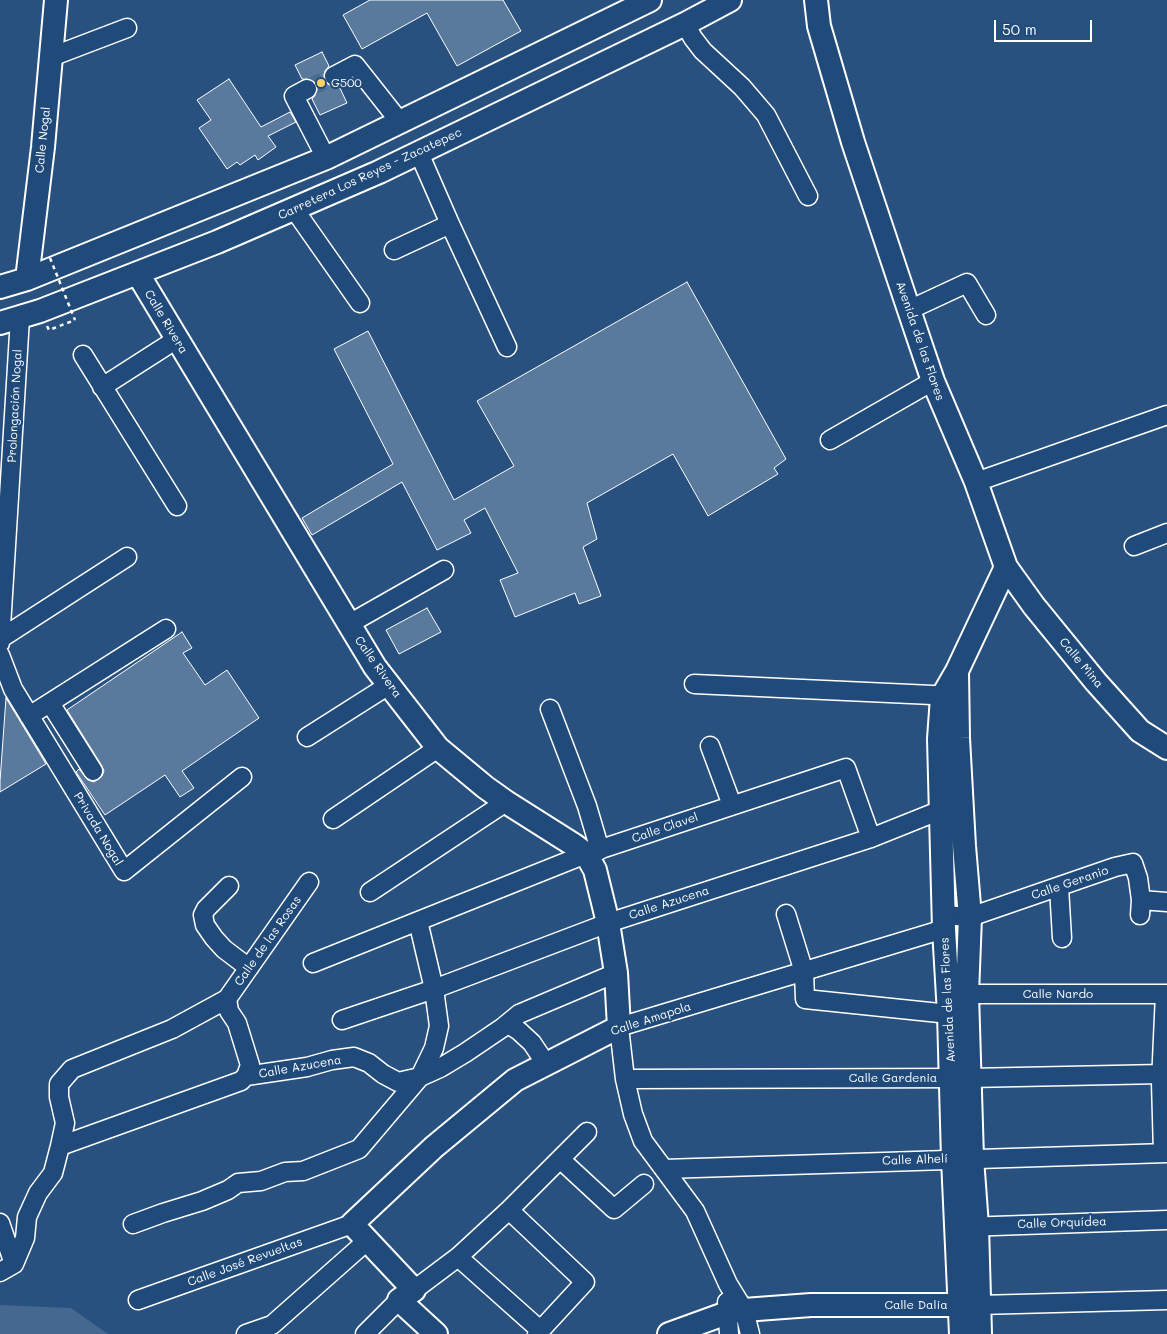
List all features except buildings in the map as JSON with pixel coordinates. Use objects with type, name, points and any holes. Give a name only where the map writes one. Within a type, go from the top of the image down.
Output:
[{"type":"main road","name":"Calle Nogal","points":[[28,280],[43,147],[56,0]]},
{"type":"main road","points":[[0,287],[28,280],[326,158],[650,0]]},
{"type":"main road","name":"Carretera Los Reyes - Zacatepec","points":[[10,321],[138,274],[378,172],[685,24],[730,0]]},
{"type":"main road","name":"Avenida de las Flores","points":[[816,0],[820,26],[853,142],[909,310],[933,381],[976,482],[1006,566],[957,671],[939,739],[941,810],[953,846],[970,917],[955,1000]]},
{"type":"main road","name":"Calle Rivera","points":[[138,274],[375,667],[438,748],[506,802],[574,845],[593,852],[616,972],[619,1027]]},
{"type":"main road","name":"Calle Mina","points":[[1006,566],[1034,606],[1096,682],[1140,731],[1167,748]]},
{"type":"main road","name":"Avenida de las Flores","points":[[949,697],[953,846],[944,922],[955,1000],[970,1305],[980,1334]]},
{"type":"main road","name":"Calle Amapola","points":[[352,1224],[434,1147],[515,1080],[619,1027]]},
{"type":"main road","points":[[352,1224],[368,1240],[436,1334]]},
{"type":"main road","name":"Calle Dalia","points":[[669,1334],[733,1319],[811,1305],[970,1305]]},
{"type":"main road","name":"Avenida de las Flores","points":[[961,1334],[970,1305]]},
{"type":"street","points":[[685,24],[692,38],[742,87],[766,114],[808,196]]},
{"type":"street","points":[[51,57],[127,28]]},
{"type":"street","points":[[334,76],[355,66],[400,122]]},
{"type":"street","points":[[307,89],[294,96],[326,158]]},
{"type":"street","points":[[419,153],[507,347]]},
{"type":"street","points":[[294,209],[360,303]]},
{"type":"street","points":[[394,250],[450,224]]},
{"type":"street","points":[[909,310],[967,283],[986,315]]},
{"type":"street","name":"Prolongación Nogal","points":[[0,643],[10,321]]},
{"type":"street","points":[[102,387],[177,339]]},
{"type":"street","points":[[83,355],[177,506]]},
{"type":"street","points":[[830,440],[933,381]]},
{"type":"street","points":[[976,482],[1167,415]]},
{"type":"street","points":[[1134,546],[1167,533]]},
{"type":"street","points":[[0,639],[127,557]]},
{"type":"street","points":[[350,624],[444,570]]},
{"type":"street","points":[[29,716],[166,629]]},
{"type":"street","name":"Privada Nogal","points":[[0,655],[13,689],[124,871],[242,777]]},
{"type":"street","points":[[307,737],[389,684]]},
{"type":"street","points":[[694,684],[949,697]]},
{"type":"street","points":[[50,703],[93,771]]},
{"type":"street","points":[[550,709],[587,806],[593,852]]},
{"type":"street","points":[[710,746],[732,806]]},
{"type":"street","points":[[333,819],[438,748]]},
{"type":"street","name":"Calle Clavel","points":[[313,963],[593,852],[846,768],[871,838]]},
{"type":"street","points":[[370,892],[506,802]]},
{"type":"street","name":"Calle Azucena","points":[[342,1020],[434,990],[608,923],[871,838],[941,810]]},
{"type":"street","name":"Calle Geranio","points":[[970,917],[1133,863],[1138,878],[1141,908],[1167,902]]},
{"type":"street","name":"Calle de las Rosas","points":[[227,999],[309,882]]},
{"type":"street","points":[[230,886],[206,909],[203,916],[205,925],[224,949],[249,968]]},
{"type":"street","points":[[1059,886],[1062,938]]},
{"type":"street","points":[[786,914],[804,972]]},
{"type":"street","points":[[944,922],[970,917]]},
{"type":"street","points":[[133,1224],[202,1201],[228,1190],[238,1183],[261,1181],[285,1172],[304,1171],[359,1149],[420,1077],[434,1048],[439,1026],[434,990],[418,921]]},
{"type":"street","name":"Calle Amapola","points":[[619,1027],[804,972],[944,922]]},
{"type":"street","name":"Calle Azucena","points":[[60,1146],[241,1081],[246,1076],[307,1067],[332,1060],[354,1058],[369,1063],[383,1074],[398,1082],[420,1077],[440,1068],[508,1024],[518,1014],[616,972]]},
{"type":"street","name":"Calle Nardo","points":[[804,972],[805,999],[955,1000],[1166,994]]},
{"type":"street","points":[[1165,1153],[1162,1074],[1166,994]]},
{"type":"street","points":[[7,1268],[25,1238],[28,1217],[38,1193],[53,1173],[65,1123],[59,1097],[59,1084],[72,1069],[172,1029],[227,999],[229,1011],[236,1023],[250,1065],[246,1076]]},
{"type":"street","points":[[508,1024],[532,1043],[546,1064]]},
{"type":"street","points":[[619,1027],[625,1079],[633,1114],[643,1141],[695,1211],[728,1284],[733,1319],[750,1334]]},
{"type":"street","name":"Calle Gardenia","points":[[625,1079],[960,1078],[1162,1074]]},
{"type":"street","points":[[365,1334],[406,1295],[458,1256],[509,1210],[588,1132]]},
{"type":"street","name":"Calle Alhelí","points":[[664,1169],[1165,1153]]},
{"type":"street","points":[[560,1159],[614,1209],[644,1184]]},
{"type":"street","points":[[458,1256],[538,1332],[585,1282],[509,1210]]},
{"type":"street","name":"Calle Orquídea","points":[[967,1227],[1167,1220]]},
{"type":"street","points":[[0,1223],[7,1268]]},
{"type":"street","name":"Calle José Revueltas","points":[[138,1300],[352,1224]]},
{"type":"street","points":[[246,1334],[276,1330],[368,1240]]},
{"type":"street","name":"Calle Dalia","points":[[970,1305],[1167,1300]]},
{"type":"path","points":[[49,330],[75,320],[50,258]]},
{"type":"shaded area","points":[[0,1305],[71,1308],[108,1334],[0,1334]]},
{"type":"tunnel","points":[[307,89],[334,76]]},
{"type":"place","name":"G500","points":[[321,83]]}]
